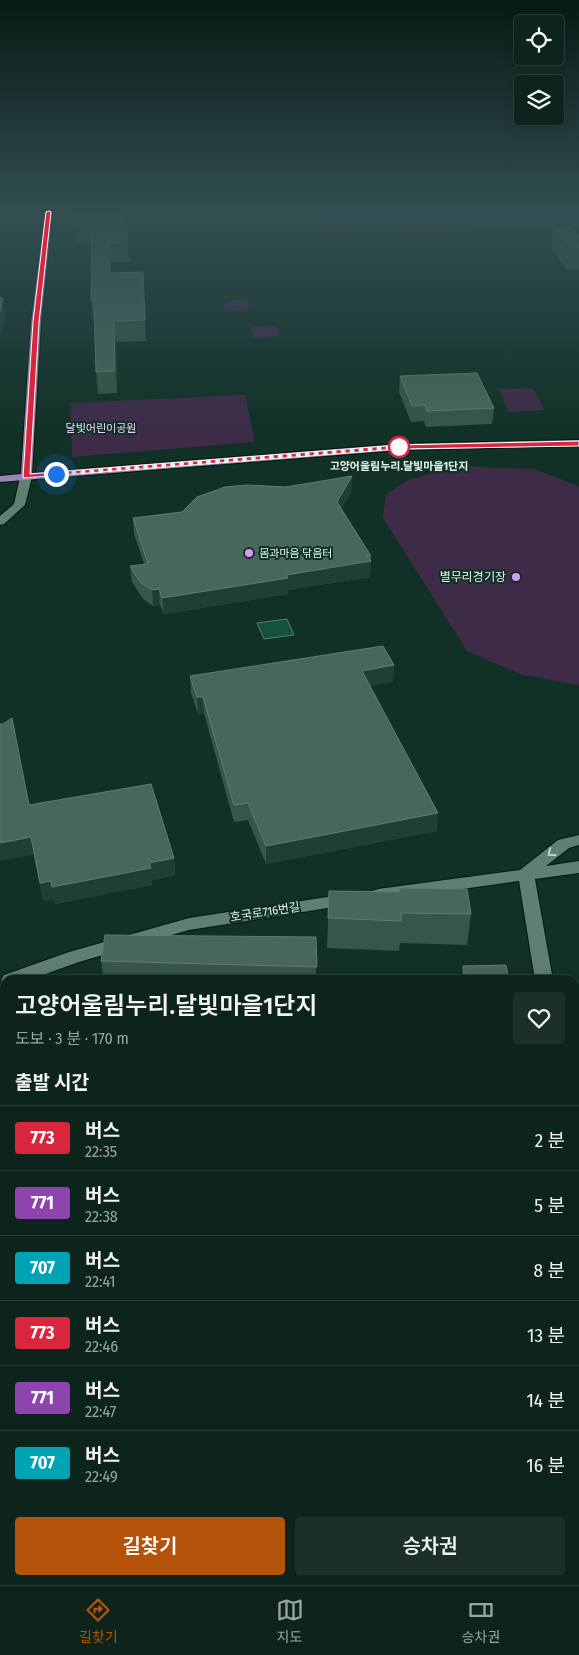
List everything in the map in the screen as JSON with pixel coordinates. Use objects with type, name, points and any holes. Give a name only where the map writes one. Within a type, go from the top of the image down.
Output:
[{"type":"main road","points":[[26,477],[36,322],[40,286]]},
{"type":"main road","points":[[0,479],[399,447],[579,444]]},
{"type":"street","points":[[0,522],[19,505],[26,477]]},
{"type":"street","points":[[543,975],[526,873],[564,844],[579,840]]},
{"type":"street","name":"호국로716번길","points":[[24,975],[75,957],[189,924],[526,873],[579,867]]},
{"type":"green space","points":[[236,299],[248,299],[250,310],[226,312],[224,304]]},
{"type":"green space","points":[[277,326],[279,336],[253,338],[250,327]]},
{"type":"green space","points":[[533,388],[544,410],[508,412],[499,389]]},
{"type":"green space","name":"달빛어린이공원","points":[[245,395],[255,442],[72,457],[70,403]]},
{"type":"green space","points":[[459,466],[534,469],[579,486],[579,685],[522,675],[467,651],[383,518],[386,495],[407,480]]},
{"type":"shaded area","points":[[287,619],[294,635],[264,639],[257,623]]},
{"type":"building","points":[[91,286],[144,286],[145,320],[114,321],[115,371],[96,372],[94,300],[91,300]]},
{"type":"building","points":[[0,298],[3,298],[0,312]]},
{"type":"building","points":[[477,373],[494,408],[427,411],[425,405],[412,406],[400,376]]},
{"type":"building","name":"몸과마음 닦음터","points":[[352,476],[337,502],[371,556],[367,556],[371,561],[286,575],[288,578],[162,598],[159,589],[152,590],[141,583],[130,566],[148,564],[133,518],[182,512],[197,497],[225,487],[247,485],[286,487]]},
{"type":"building","points":[[383,646],[394,665],[362,671],[438,813],[266,846],[248,803],[234,805],[203,697],[197,697],[190,676]]},
{"type":"building","points":[[12,718],[29,805],[151,784],[174,858],[149,863],[151,868],[52,887],[51,881],[40,883],[31,837],[0,843],[0,724]]},
{"type":"building","points":[[399,888],[467,889],[471,914],[401,913],[401,921],[328,918],[329,891],[400,892]]},
{"type":"building","points":[[105,935],[316,937],[317,967],[101,961]]},
{"type":"building","points":[[506,965],[508,975],[464,975],[463,966]]},
{"type":"bus line","name":"773","points":[[40,286],[36,322],[26,477],[399,447],[579,444]]},
{"type":"place","name":"고양어울림누리.달빛마을1단지","points":[[399,447]]},
{"type":"place","name":"몸과마음 닦음터","points":[[249,553]]},
{"type":"place","name":"별무리경기장","points":[[516,577]]},
{"type":"route","points":[[56,474],[399,447]]}]
